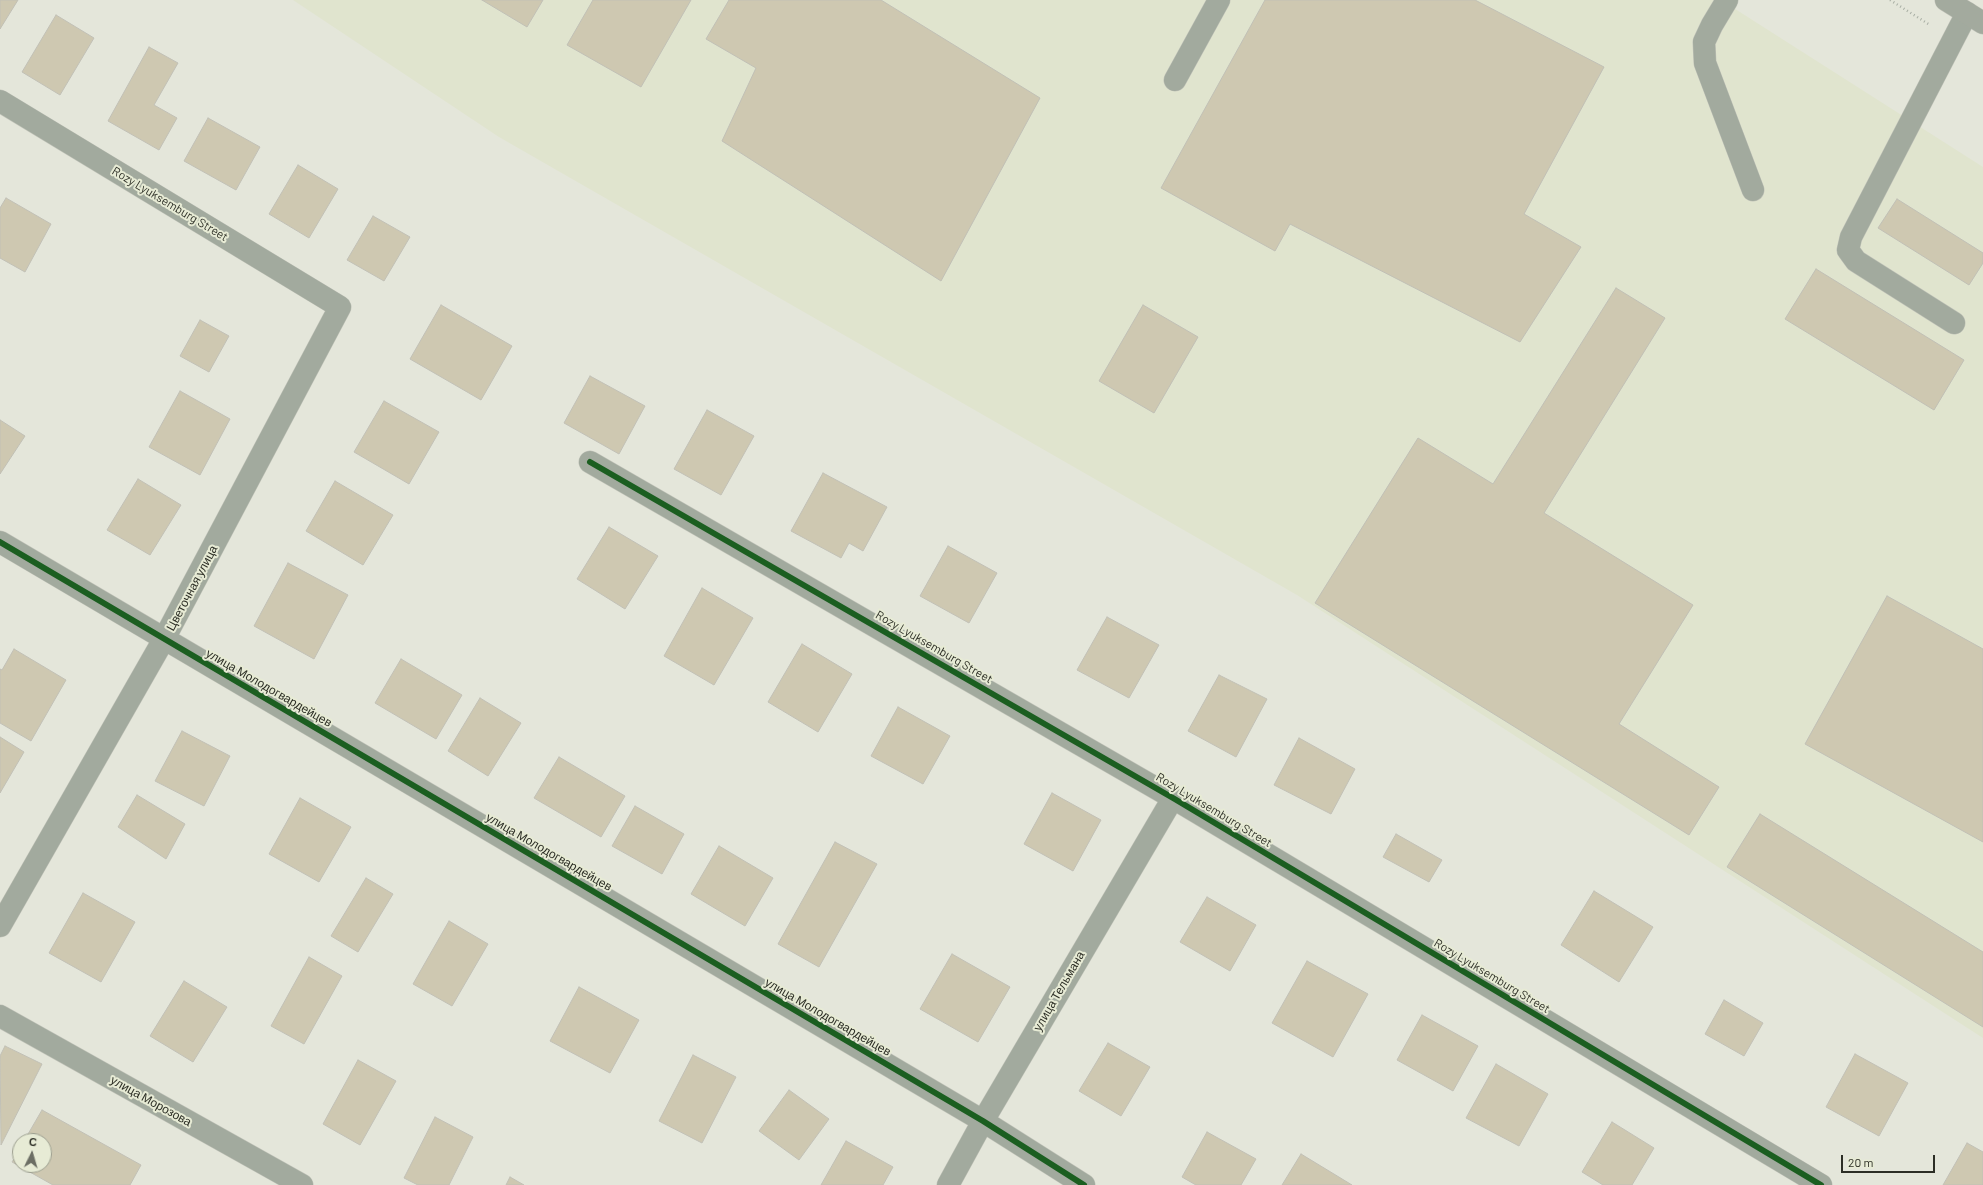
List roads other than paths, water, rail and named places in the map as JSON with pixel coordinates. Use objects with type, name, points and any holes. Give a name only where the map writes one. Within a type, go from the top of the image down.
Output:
[{"type":"main road","points":[[1946,0],[1975,18]]},
{"type":"street","points":[[1175,80],[1219,0]]},
{"type":"street","points":[[1727,0],[1704,42],[1704,63],[1753,190]]},
{"type":"street","points":[[1954,323],[1856,261],[1848,250],[1851,237],[1954,39],[1975,18]]},
{"type":"street","name":"Rozy Lyuksemburg Street","points":[[0,101],[340,307]]},
{"type":"street","name":"Цветочная улица","points":[[0,926],[164,639],[340,307]]},
{"type":"street","name":"Rozy Lyuksemburg Street","points":[[590,462],[1173,798],[1821,1185]]},
{"type":"street","name":"улица Молодогвардейцев","points":[[0,542],[983,1121],[1084,1185]]},
{"type":"street","name":"улица Тельмана","points":[[948,1185],[983,1121],[1173,798]]},
{"type":"street","name":"улица Морозова","points":[[0,1016],[302,1185]]}]
